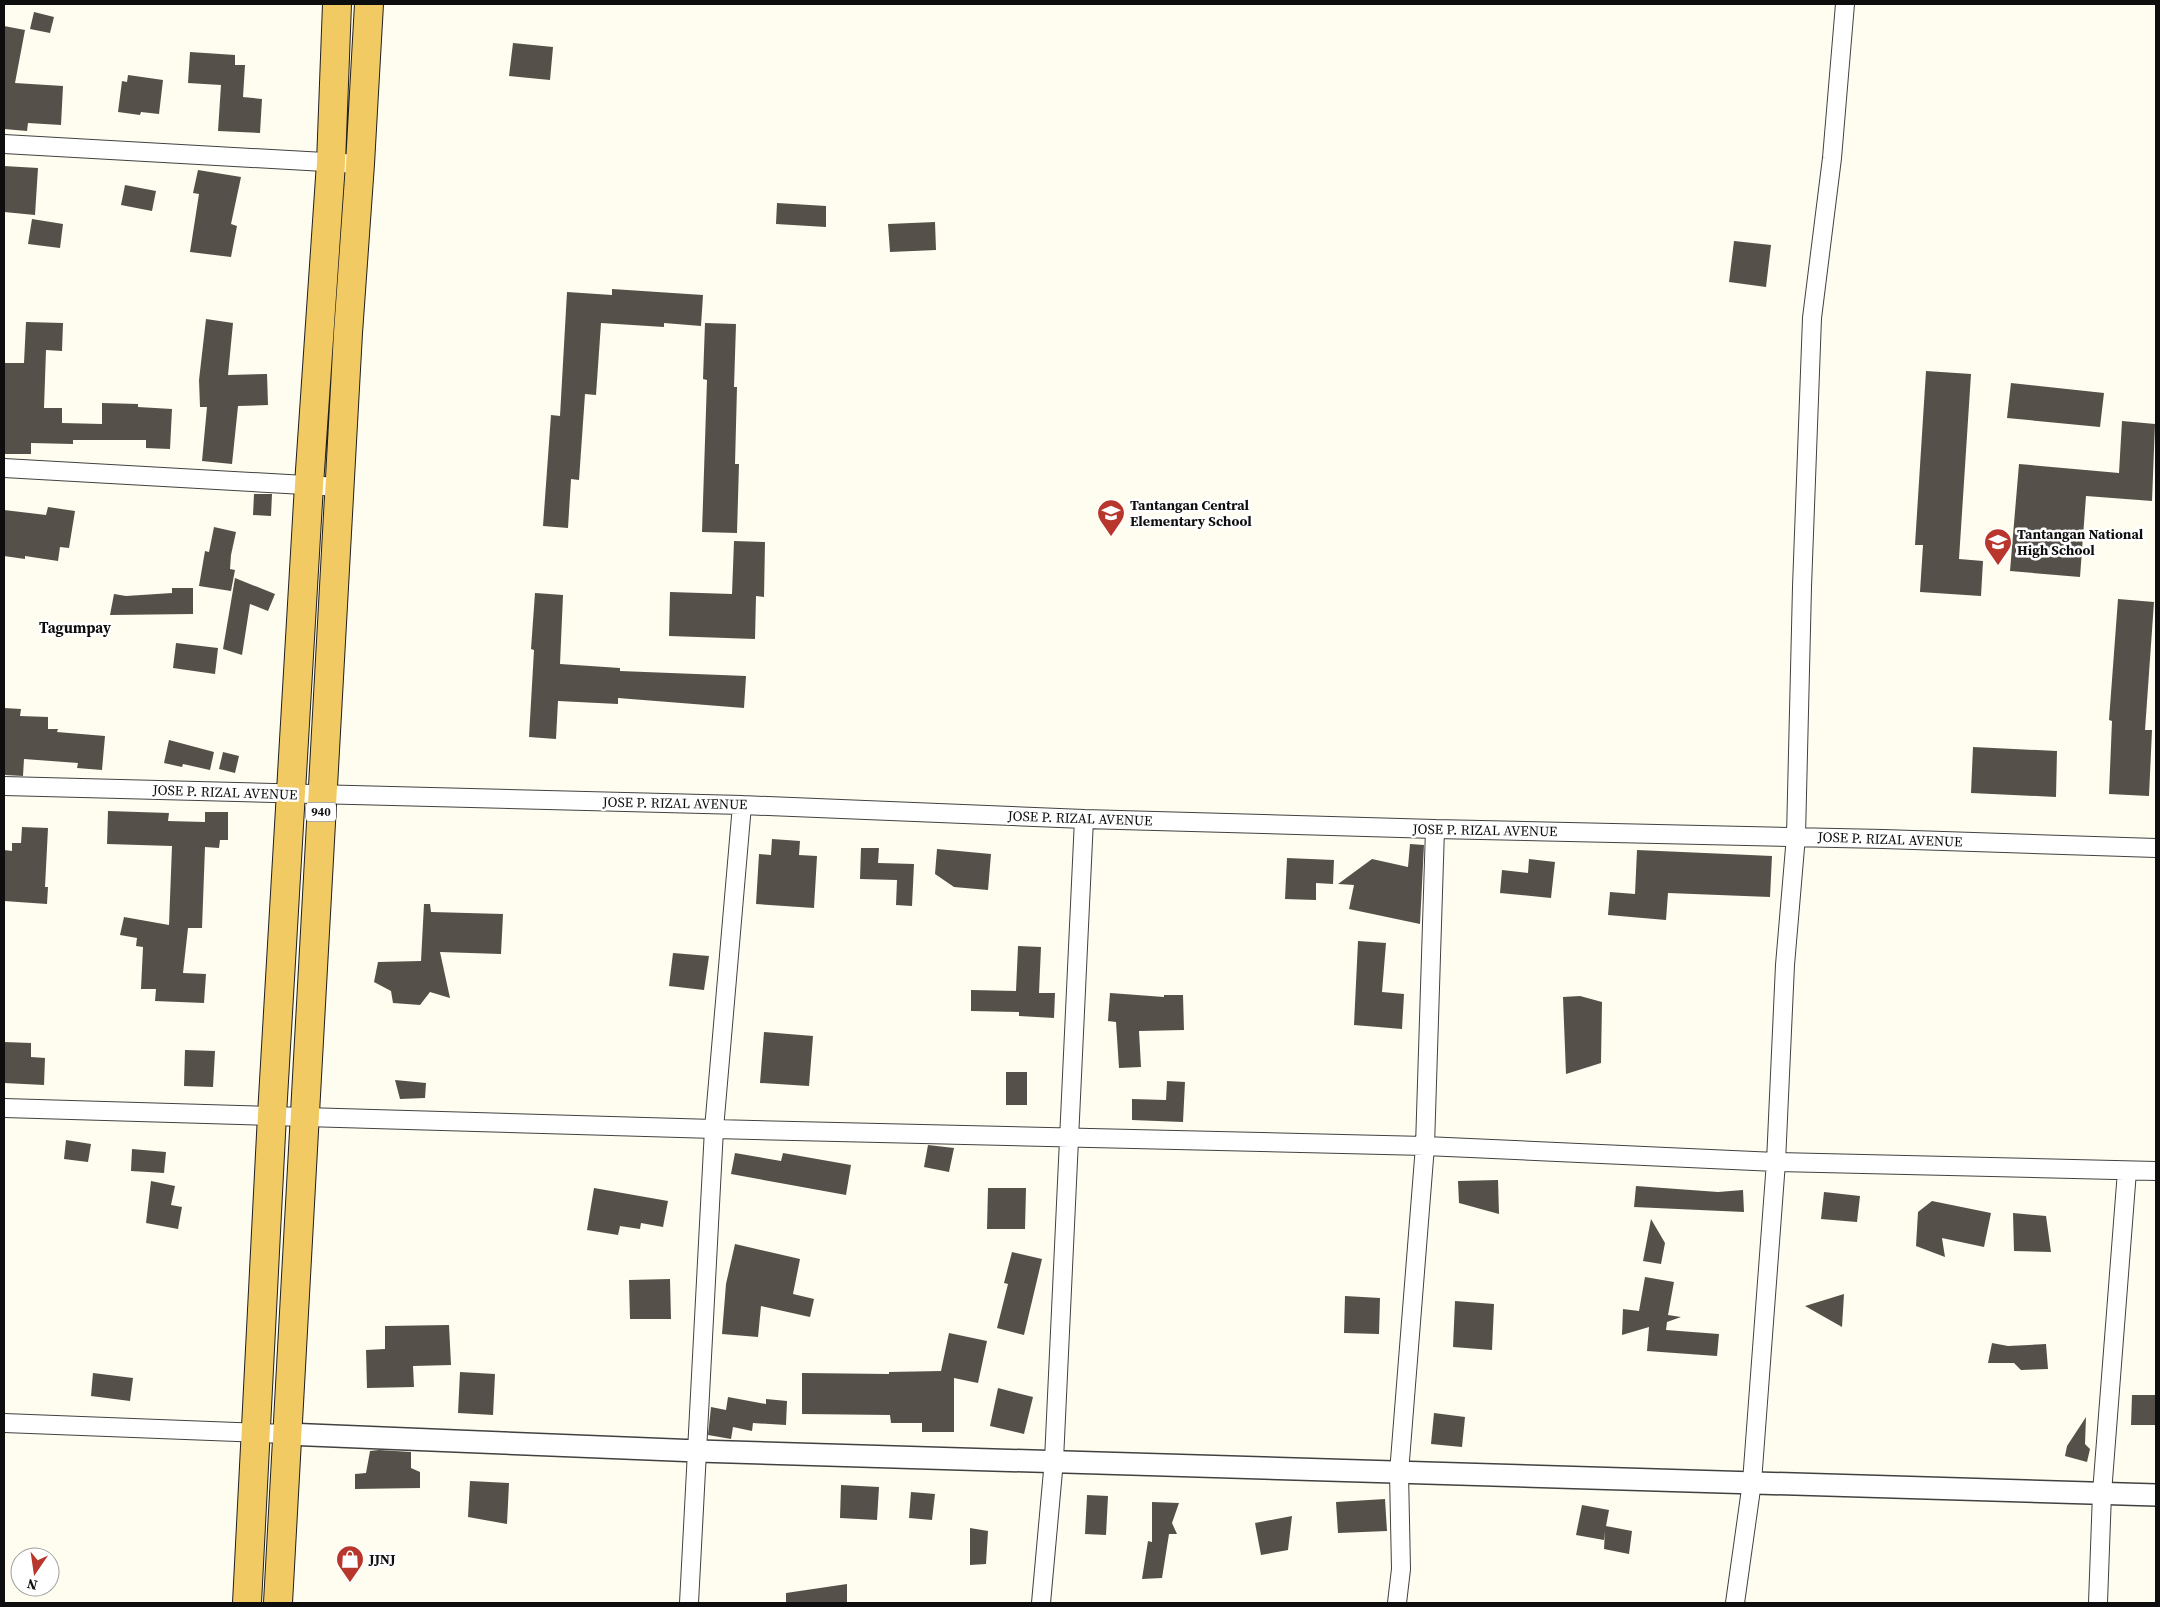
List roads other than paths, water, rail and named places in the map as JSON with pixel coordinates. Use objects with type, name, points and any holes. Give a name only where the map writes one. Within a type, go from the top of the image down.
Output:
[{"type":"highway","name":"940","points":[[247,1603],[290,794],[331,163],[337,13]]},
{"type":"highway","name":"940","points":[[278,1603],[303,1116],[368,14]]},
{"type":"street","points":[[1736,1603],[1752,1482],[1776,1162],[1785,965],[1796,836],[1812,318],[1832,158],[1845,4]]},
{"type":"street","points":[[4,144],[360,164]]},
{"type":"street","points":[[4,468],[340,487]]},
{"type":"street","name":"JOSE P. RIZAL AVENUE","points":[[4,786],[742,805],[1435,829],[1796,836],[2156,848]]},
{"type":"street","points":[[689,1603],[714,1129],[742,805]]},
{"type":"street","points":[[1041,1603],[1054,1460],[1084,818]]},
{"type":"street","points":[[1397,1603],[1401,1569],[1398,1473],[1425,1146],[1435,829]]},
{"type":"street","points":[[4,1108],[714,1129],[1425,1146],[1776,1162],[2156,1171]]},
{"type":"street","points":[[2098,1603],[2102,1493],[2127,1170]]},
{"type":"street","points":[[4,1423],[698,1451],[1054,1460],[1398,1473],[2156,1495]]},
{"type":"place","name":"Tantangan Central Elementary School","points":[[1111,537]]},
{"type":"place","name":"Tantangan National High School","points":[[1998,566]]},
{"type":"place","name":"JJNJ","points":[[350,1583]]},
{"type":"district","name":"Tagumpay","points":[[75,628]]}]
